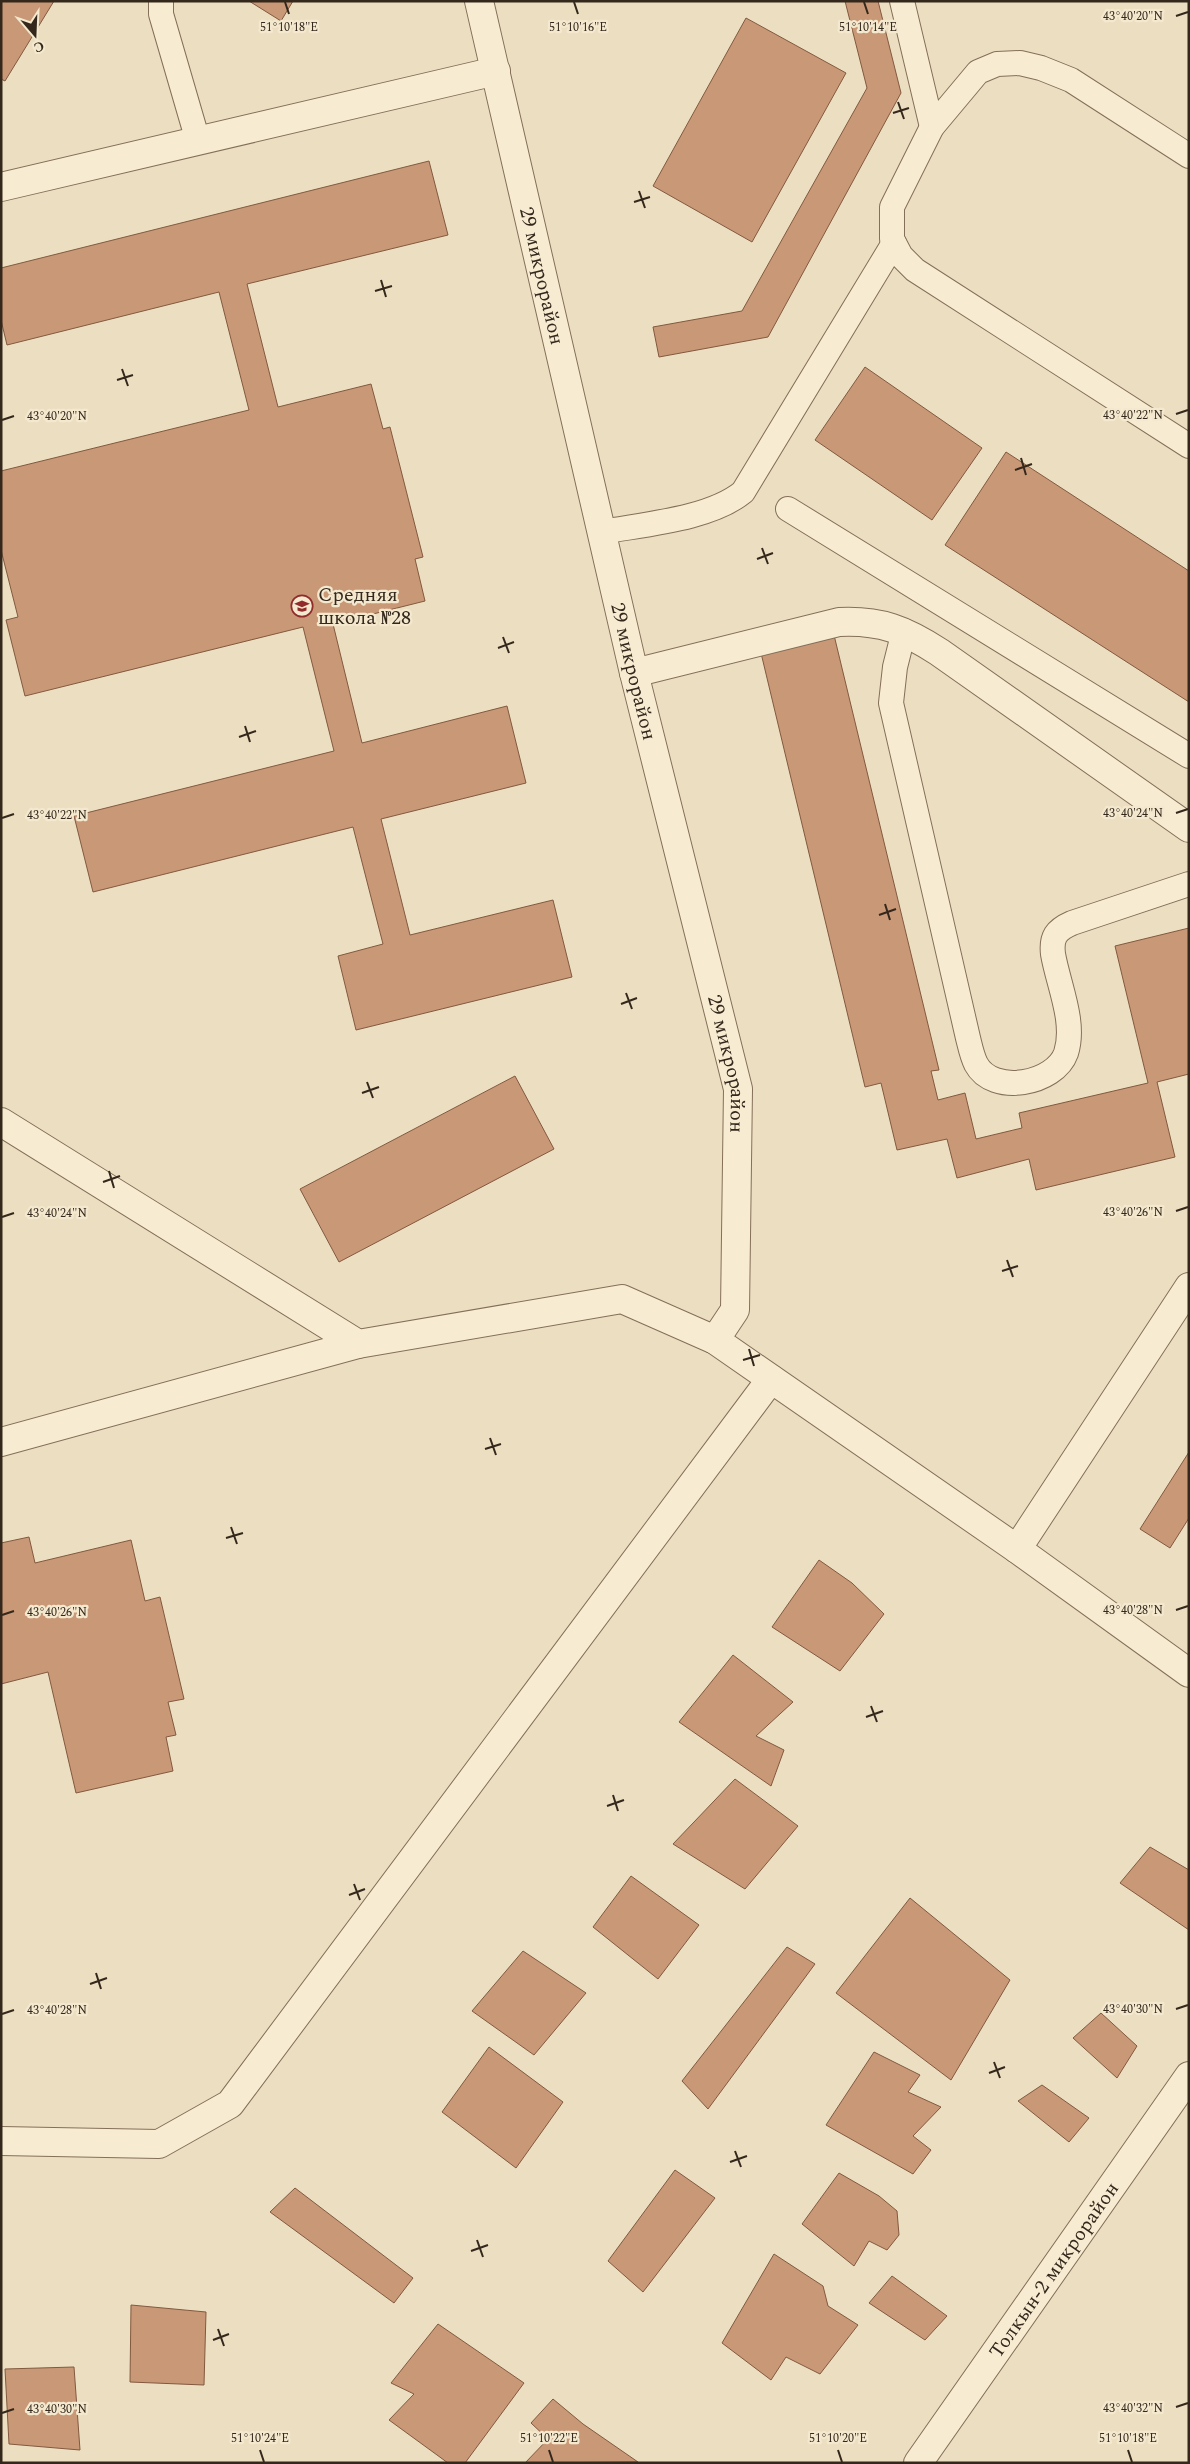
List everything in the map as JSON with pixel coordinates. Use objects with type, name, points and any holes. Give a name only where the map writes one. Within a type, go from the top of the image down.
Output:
[{"type":"street","name":"29 микрорайон","points":[[479,1],[634,673],[738,1089],[735,1310],[715,1340]]},
{"type":"street","points":[[1,188],[496,71]]},
{"type":"street","points":[[634,673],[839,622],[865,620],[904,631],[939,652],[1189,828]]},
{"type":"street","points":[[1,1122],[358,1344]]},
{"type":"street","points":[[1017,1549],[1189,1287]]},
{"type":"street","points":[[1,1442],[358,1344],[622,1299],[715,1340],[1017,1549],[1189,1673]]},
{"type":"street","points":[[1,2140],[159,2144],[230,2104],[771,1379]]},
{"type":"street","name":"Толкын-2 микрорайон","points":[[918,2463],[1189,2076]]},
{"type":"lane","points":[[161,1],[161,14],[198,141]]},
{"type":"lane","points":[[902,1],[932,127]]},
{"type":"lane","points":[[1189,156],[1071,80],[1042,68],[1020,63],[997,64],[978,72],[932,127],[892,207],[890,224],[894,243],[901,256],[915,270],[1189,446]]},
{"type":"lane","points":[[602,532],[705,512],[732,501],[743,492],[894,243]]},
{"type":"lane","points":[[788,509],[1189,756]]},
{"type":"lane","points":[[904,631],[894,676],[891,703],[968,1038],[976,1064],[988,1076],[1002,1081],[1017,1083],[1047,1074],[1060,1065],[1066,1051],[1068,1019],[1052,954],[1054,934],[1062,927],[1072,923],[1189,884]]},
{"type":"building","points":[[1,1],[54,1],[5,81],[1,79]]},
{"type":"building","points":[[249,1],[293,1],[281,21]]},
{"type":"building","points":[[845,1],[878,1],[901,93],[768,337],[659,357],[653,327],[742,311],[867,88]]},
{"type":"building","points":[[746,18],[846,73],[752,242],[653,186]]},
{"type":"building","points":[[429,161],[448,235],[247,284],[278,407],[371,384],[383,429],[390,427],[423,557],[415,559],[425,601],[333,624],[362,743],[507,706],[526,783],[381,819],[410,935],[553,900],[572,977],[356,1030],[338,956],[383,944],[353,827],[93,892],[74,816],[334,751],[303,627],[25,696],[6,620],[18,617],[1,550],[1,471],[249,410],[219,292],[7,345],[1,320],[1,268]]},
{"type":"building","points":[[865,367],[982,448],[932,520],[815,440]]},
{"type":"building","points":[[1006,452],[1189,571],[1189,702],[945,545]]},
{"type":"building","points":[[834,635],[939,1070],[931,1071],[938,1100],[965,1093],[976,1139],[1022,1128],[1019,1113],[1148,1083],[1115,946],[1189,928],[1189,1074],[1157,1082],[1175,1157],[1036,1190],[1029,1159],[957,1178],[947,1139],[897,1150],[881,1083],[865,1087],[761,653]]},
{"type":"building","points":[[515,1076],[554,1149],[339,1262],[300,1189]]},
{"type":"building","points":[[1189,1452],[1189,1518],[1170,1548],[1140,1529]]},
{"type":"building","points":[[29,1537],[35,1563],[131,1540],[145,1601],[160,1597],[184,1699],[168,1702],[176,1735],[166,1737],[173,1771],[76,1793],[48,1672],[1,1684],[1,1543]]},
{"type":"building","points":[[819,1560],[852,1583],[884,1614],[840,1671],[772,1627]]},
{"type":"building","points":[[733,1655],[793,1702],[756,1736],[784,1750],[771,1786],[679,1722]]},
{"type":"building","points":[[735,1779],[798,1826],[745,1889],[673,1844]]},
{"type":"building","points":[[1150,1847],[1189,1870],[1189,1930],[1120,1883]]},
{"type":"building","points":[[631,1876],[699,1925],[658,1979],[593,1927]]},
{"type":"building","points":[[910,1898],[1010,1980],[951,2080],[836,1993]]},
{"type":"building","points":[[787,1947],[815,1964],[708,2109],[682,2081]]},
{"type":"building","points":[[523,1951],[586,1993],[534,2055],[472,2011]]},
{"type":"building","points":[[1101,2013],[1137,2046],[1117,2078],[1073,2038]]},
{"type":"building","points":[[489,2047],[563,2102],[516,2168],[442,2112]]},
{"type":"building","points":[[874,2052],[920,2075],[908,2092],[941,2107],[913,2136],[931,2150],[913,2174],[826,2125]]},
{"type":"building","points":[[1042,2085],[1089,2118],[1069,2142],[1018,2101]]},
{"type":"building","points":[[675,2170],[715,2198],[643,2292],[608,2261]]},
{"type":"building","points":[[839,2173],[879,2196],[897,2211],[899,2235],[887,2250],[869,2241],[854,2266],[802,2224]]},
{"type":"building","points":[[295,2188],[413,2278],[394,2303],[270,2212]]},
{"type":"building","points":[[774,2254],[823,2286],[828,2306],[858,2325],[820,2374],[786,2357],[771,2380],[722,2343]]},
{"type":"building","points":[[892,2276],[947,2316],[925,2340],[869,2303]]},
{"type":"building","points":[[131,2305],[206,2312],[204,2385],[130,2382]]},
{"type":"building","points":[[438,2324],[524,2383],[465,2463],[448,2463],[389,2420],[414,2394],[391,2383]]},
{"type":"building","points":[[74,2367],[80,2450],[9,2444],[5,2369]]},
{"type":"building","points":[[553,2399],[583,2424],[638,2462],[525,2463],[548,2439],[531,2423]]},
{"type":"place","name":"Средняя школа №28","points":[[302,606]]}]
